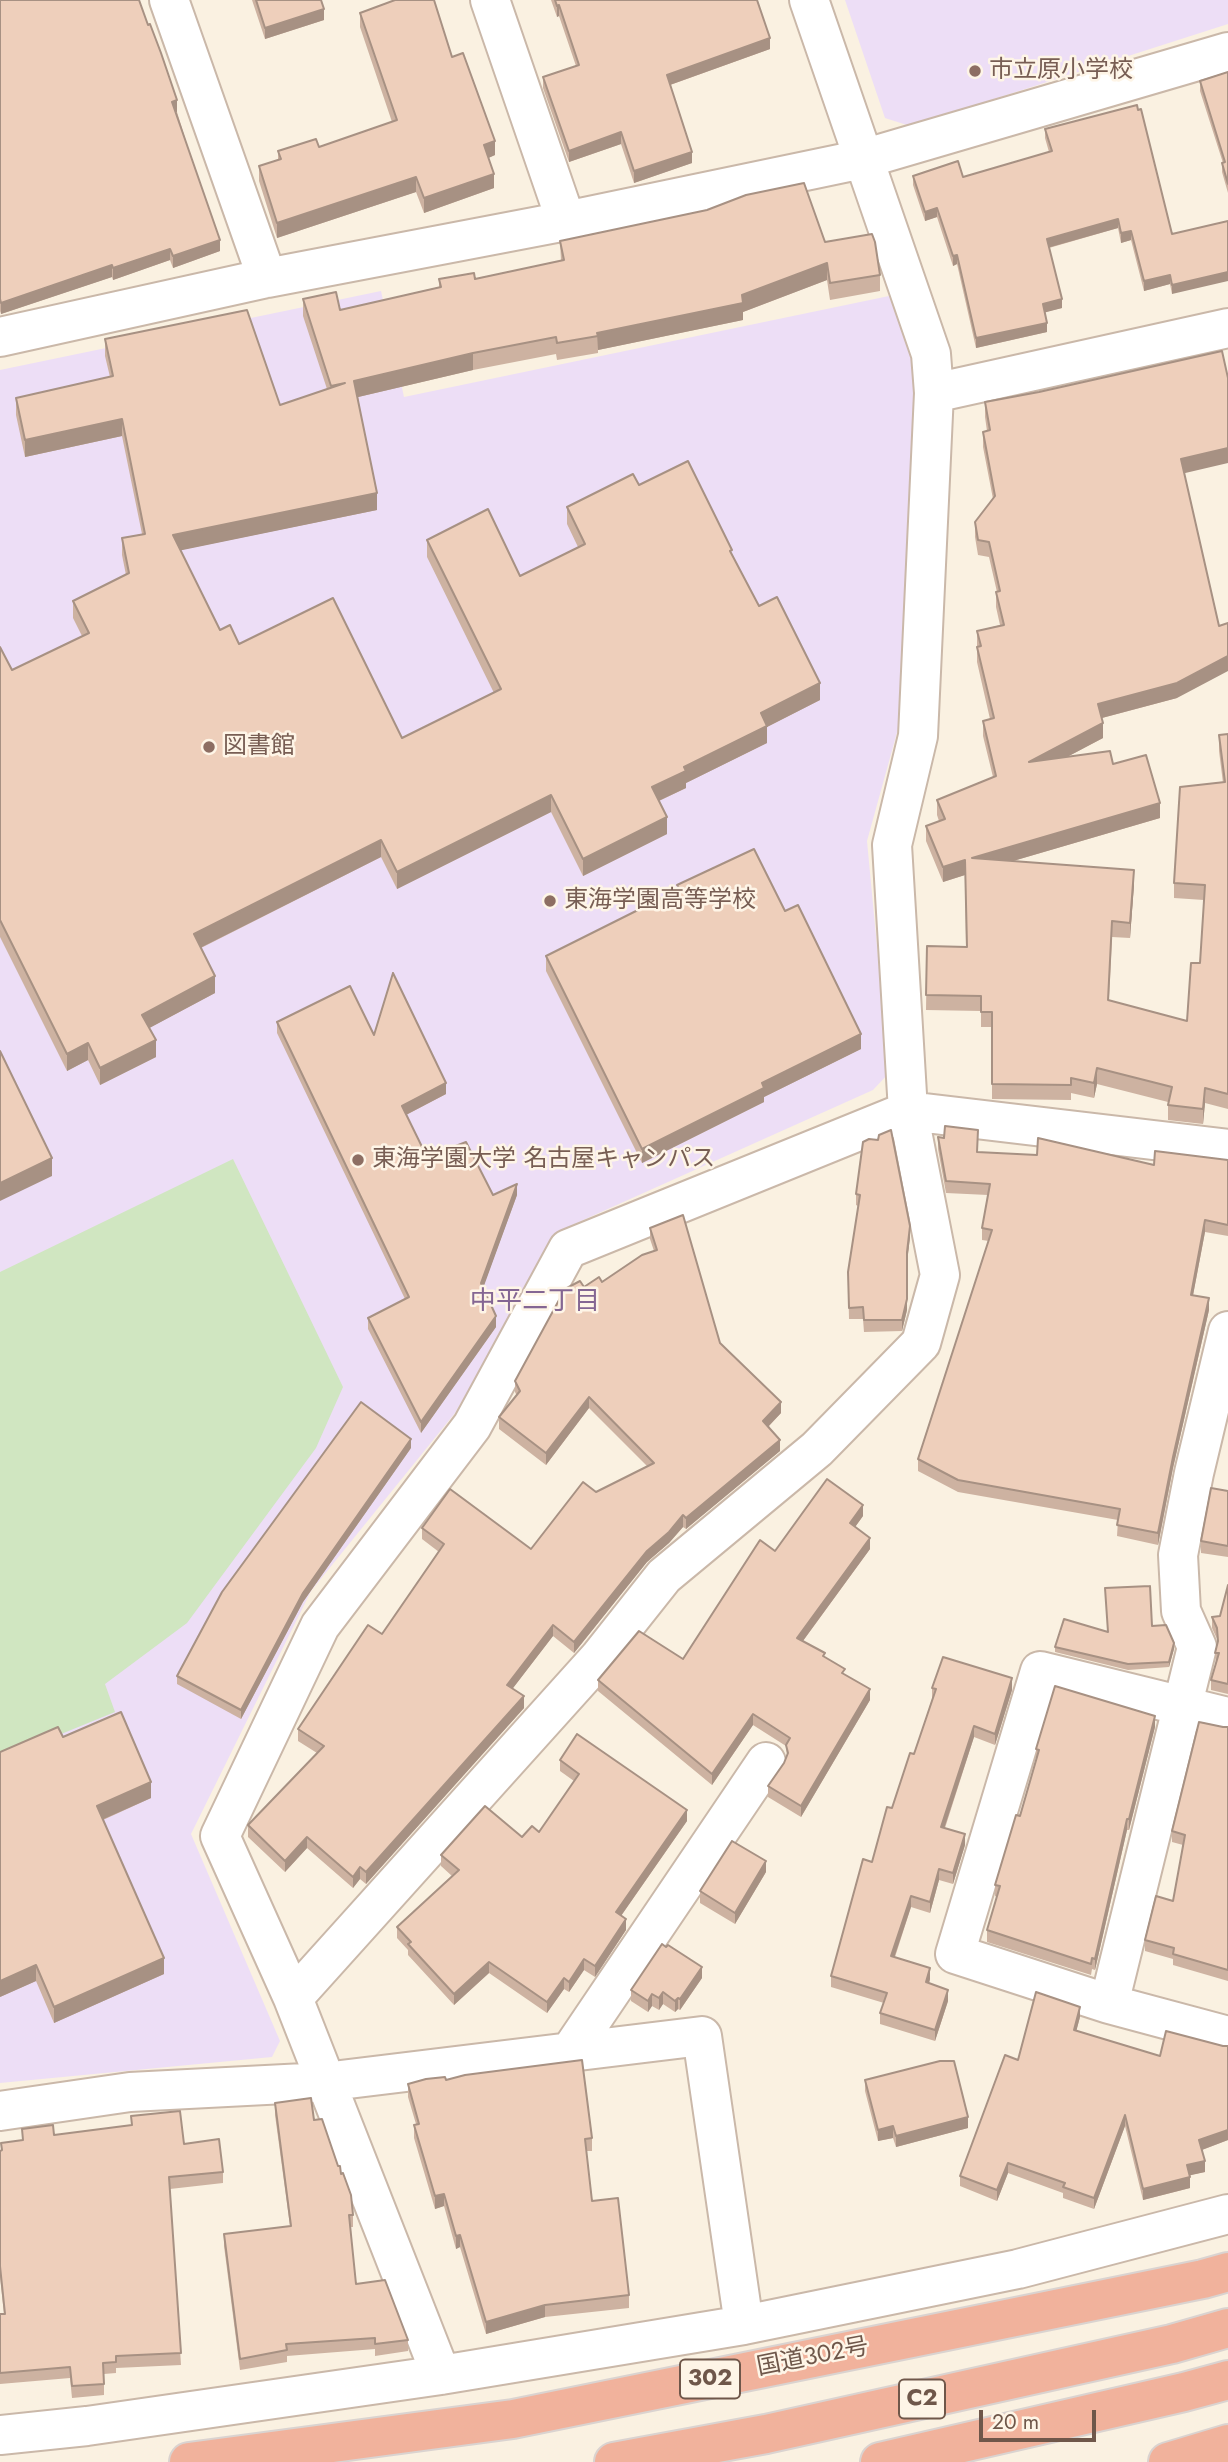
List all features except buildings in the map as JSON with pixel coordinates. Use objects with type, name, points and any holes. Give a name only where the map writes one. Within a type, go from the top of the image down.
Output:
[{"type":"highway","name":"国道302号","points":[[189,2462],[513,2419],[1190,2282],[1228,2272]]},
{"type":"highway","name":"C2","points":[[614,2462],[766,2434],[1172,2344],[1228,2328]]},
{"type":"highway","name":"C2","points":[[880,2462],[1171,2396],[1228,2380]]},
{"type":"highway","points":[[1168,2462],[1228,2444]]},
{"type":"street","points":[[169,0],[267,278]]},
{"type":"street","points":[[490,0],[566,221]]},
{"type":"street","points":[[293,1998],[599,1658],[664,1576],[817,1449],[920,1343],[940,1275],[908,1111],[892,845],[918,736],[934,393],[931,354],[809,0]]},
{"type":"street","points":[[0,337],[267,278],[566,221],[863,159],[1228,52]]},
{"type":"street","points":[[934,393],[1228,328]]},
{"type":"street","points":[[441,2375],[293,1998],[220,1836],[320,1626],[472,1426],[568,1250],[908,1111],[1228,1149]]},
{"type":"street","points":[[1109,2004],[1197,1647],[1181,1611],[1178,1555],[1211,1475],[1228,1331]]},
{"type":"street","points":[[1228,1717],[1040,1671],[955,1954],[1109,2004],[1228,2036]]},
{"type":"street","points":[[570,2052],[766,1762]]},
{"type":"street","points":[[0,2110],[130,2092],[324,2082],[702,2036],[744,2325]]},
{"type":"street","points":[[0,2435],[87,2426],[441,2375],[744,2325],[1018,2269],[1228,2214]]},
{"type":"shaded area","name":"市立原小学校","points":[[845,0],[1228,0],[1228,24],[910,126],[885,118]]},
{"type":"shaded area","name":"東海学園大学 名古屋キャンパス","points":[[381,291],[404,397],[889,296],[920,380],[901,718],[867,841],[889,1073],[873,1090],[561,1230],[455,1413],[311,1591],[191,1834],[280,2041],[272,2057],[0,2083],[0,370]]},
{"type":"green space","points":[[233,1159],[343,1387],[316,1448],[187,1623],[105,1684],[115,1712],[0,1759],[0,1272]]},
{"type":"place","name":"市立原小学校","points":[[975,71]]},
{"type":"place","name":"図書館","points":[[209,747]]},
{"type":"place","name":"東海学園高等学校","points":[[550,901]]},
{"type":"place","name":"東海学園大学 名古屋キャンパス","points":[[358,1160]]},
{"type":"district","name":"中平二丁目","points":[[535,1303]]}]
